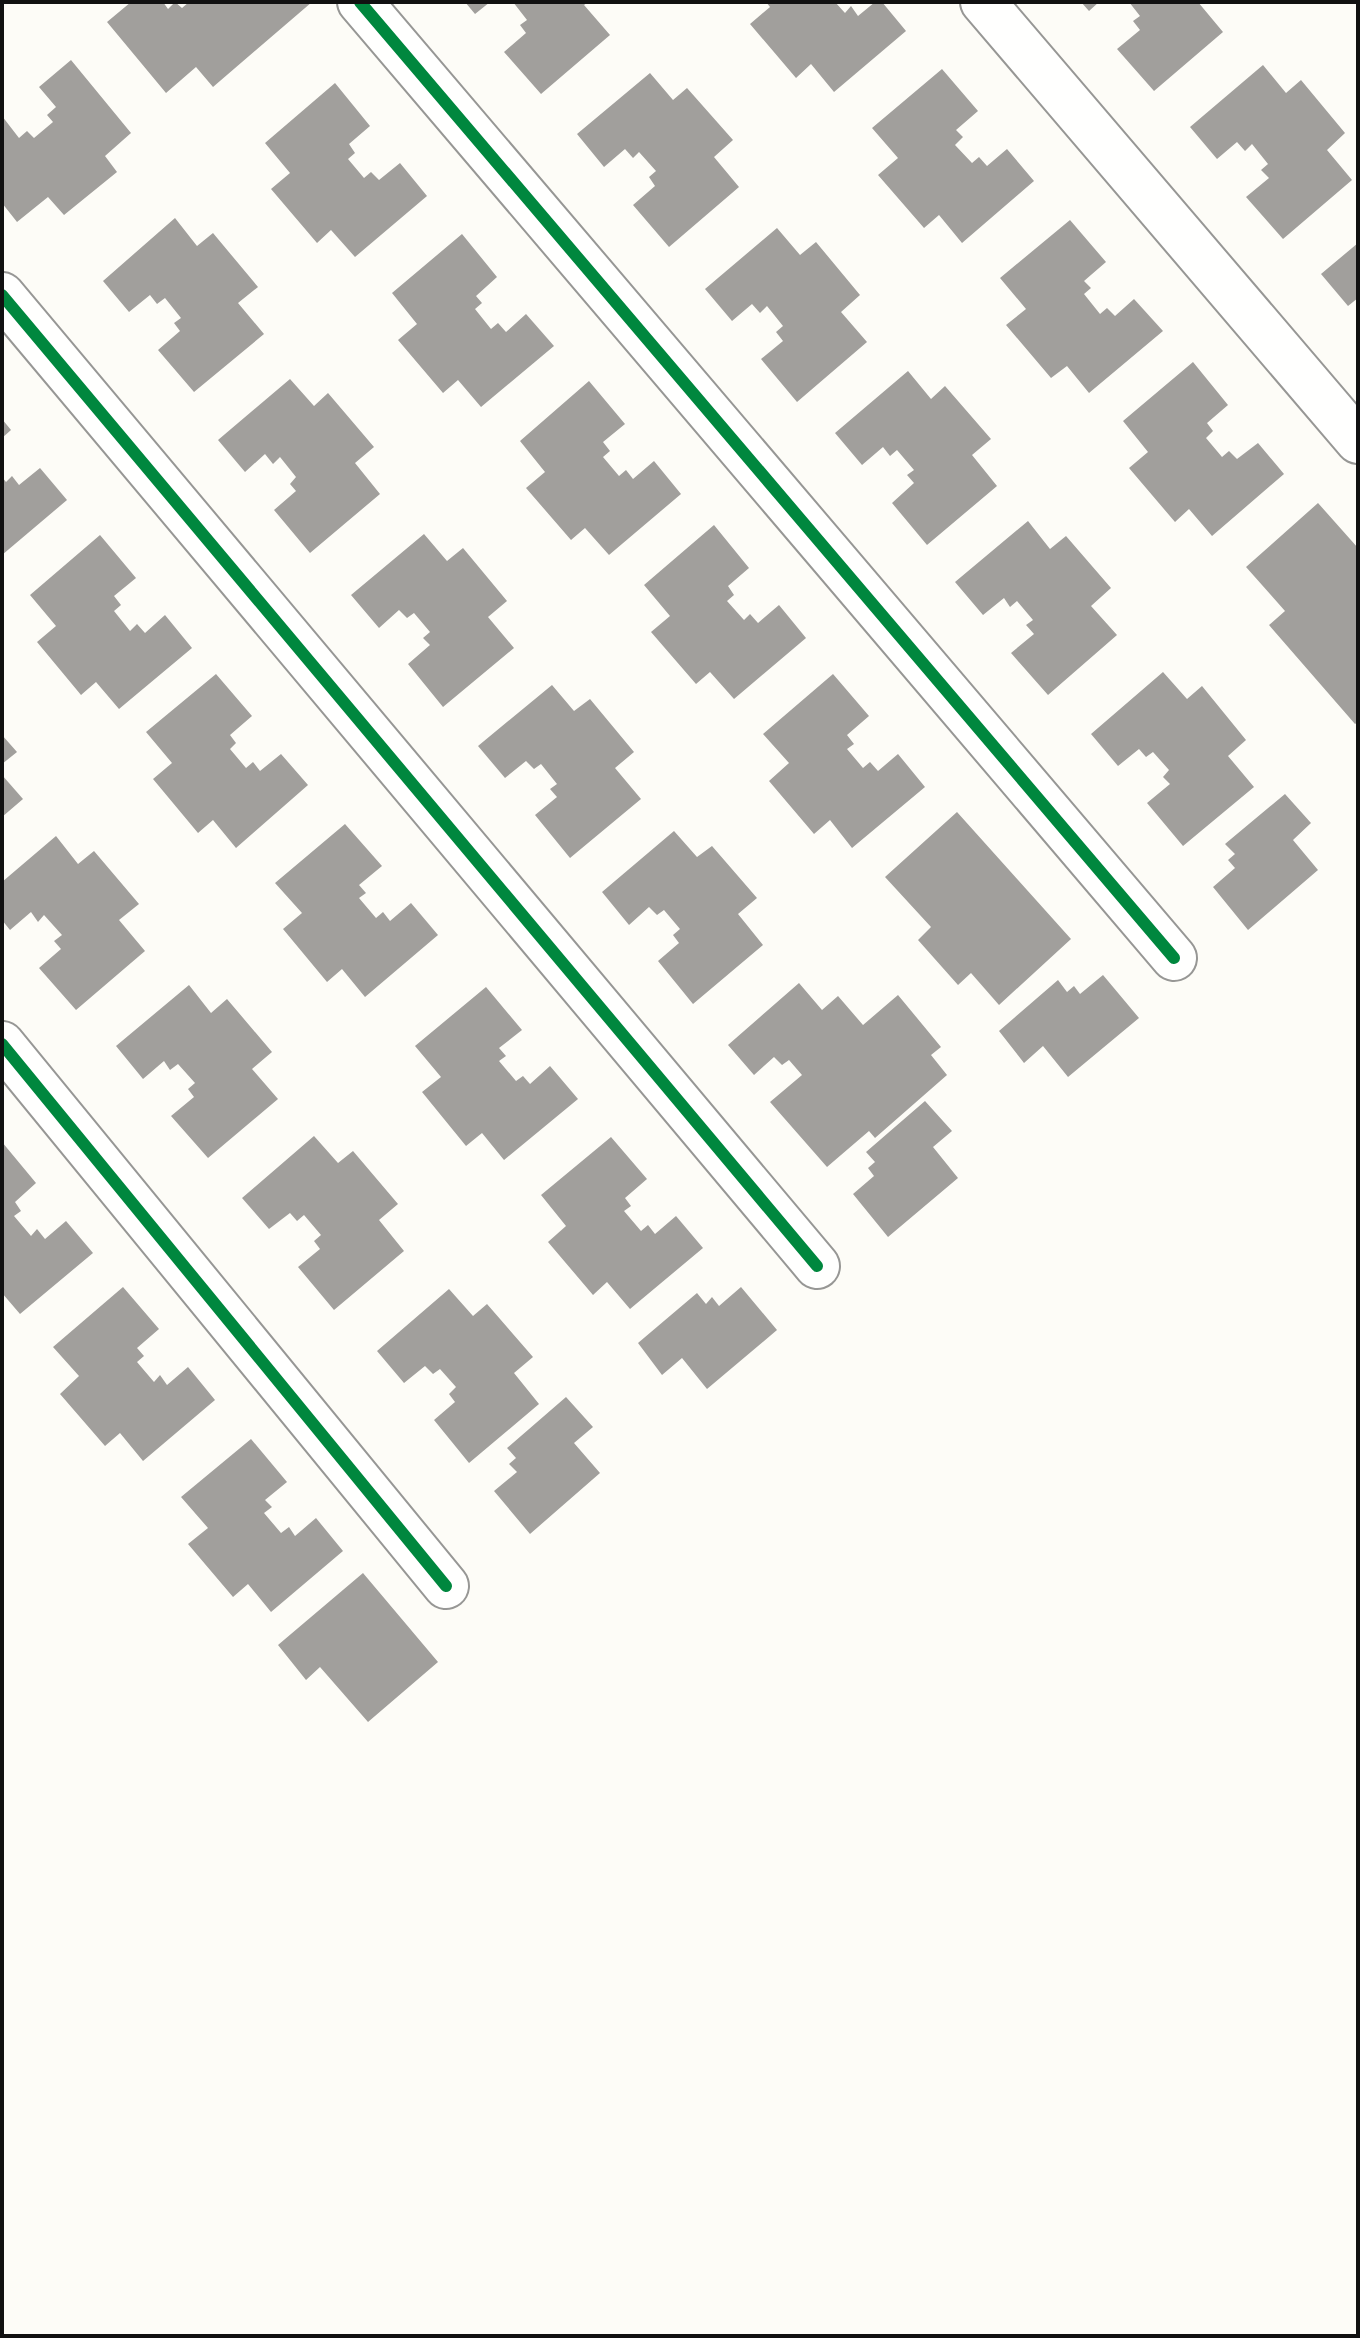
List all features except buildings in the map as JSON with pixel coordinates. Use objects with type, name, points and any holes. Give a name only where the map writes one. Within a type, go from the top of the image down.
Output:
[{"type":"street","points":[[360,2],[1174,958]]},
{"type":"street","points":[[983,2],[1358,441]]},
{"type":"street","points":[[2,295],[817,1266]]},
{"type":"street","points":[[2,1044],[446,1586]]},
{"type":"cycle path","points":[[360,2],[1174,958]]},
{"type":"cycle path","points":[[2,295],[817,1266]]},
{"type":"cycle path","points":[[2,1044],[446,1586]]}]
